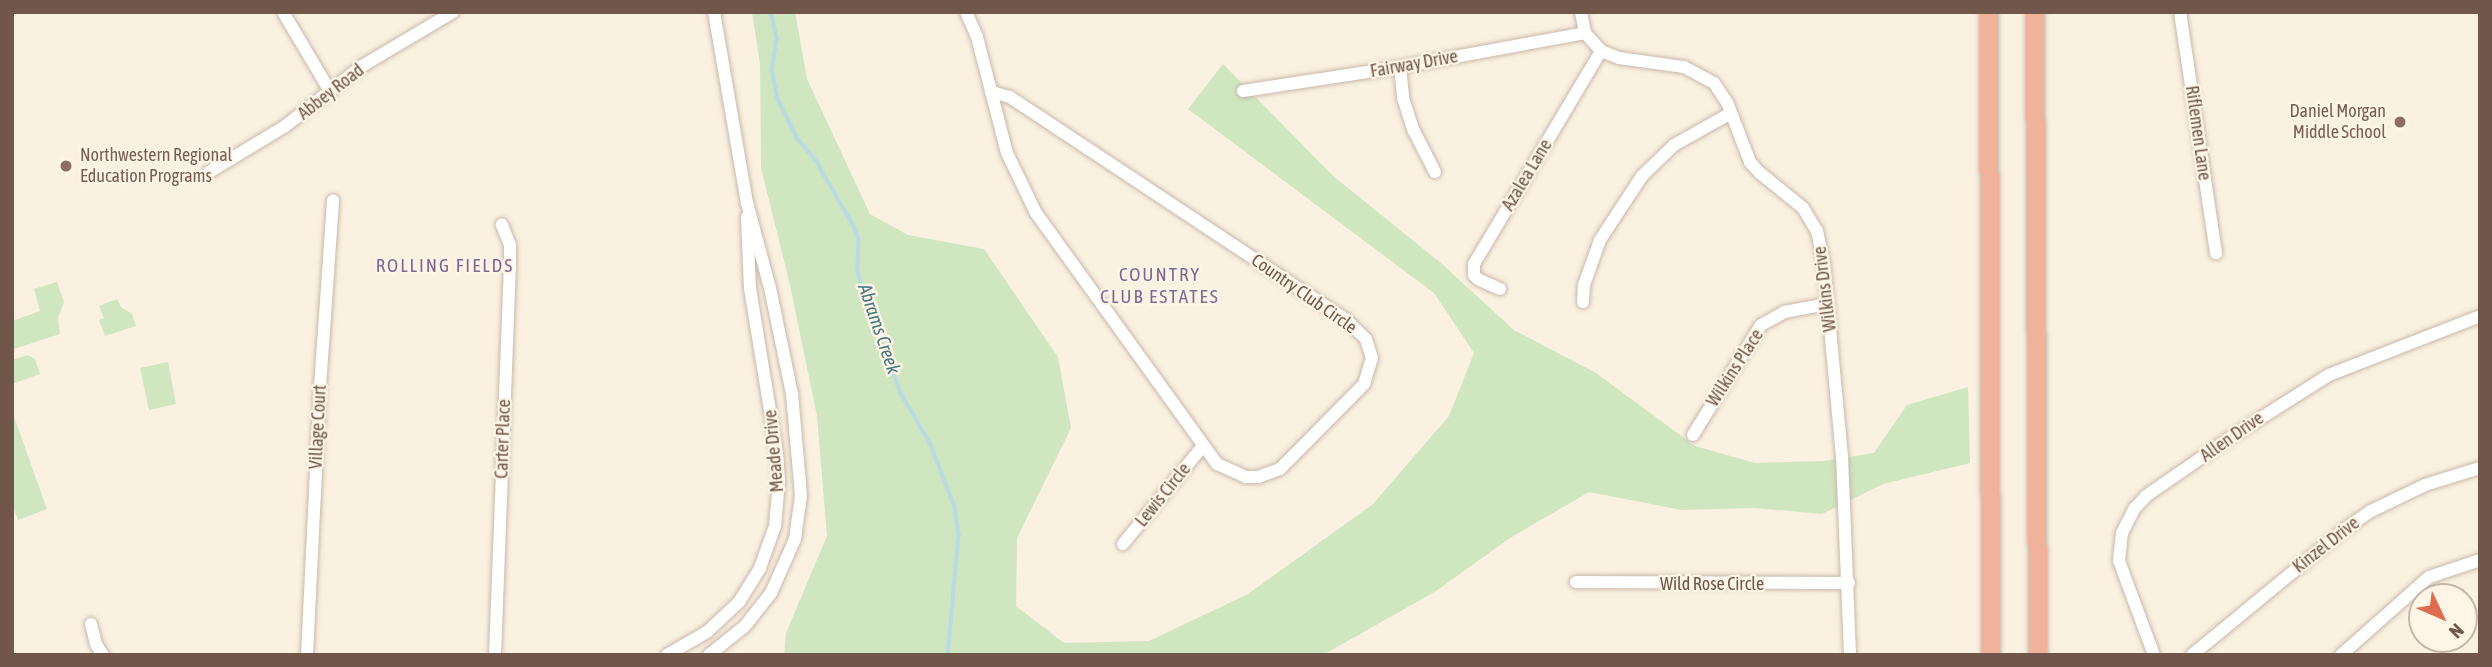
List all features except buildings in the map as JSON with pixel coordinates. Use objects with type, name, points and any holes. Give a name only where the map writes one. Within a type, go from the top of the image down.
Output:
[{"type":"highway","points":[[1989,12],[1991,655]]},
{"type":"highway","points":[[2035,12],[2038,655]]},
{"type":"street","points":[[283,12],[330,91]]},
{"type":"street","name":"Abbey Road","points":[[209,172],[284,127],[362,66],[453,12]]},
{"type":"street","name":"Meade Drive","points":[[709,655],[745,626],[771,593],[788,561],[800,517],[800,463],[792,394],[770,288],[747,203],[714,12]]},
{"type":"street","name":"Country Club Circle","points":[[966,12],[977,37],[991,92],[1007,153],[1028,201],[1217,464],[1235,475],[1258,477],[1280,469],[1364,383],[1372,358],[1366,339],[1345,318],[1021,104],[999,92],[991,92]]},
{"type":"street","points":[[1581,12],[1585,33],[1601,51]]},
{"type":"street","name":"Riflemen Lane","points":[[2180,12],[2216,253]]},
{"type":"street","name":"Fairway Drive","points":[[1243,91],[1400,67],[1585,33]]},
{"type":"street","name":"Wilkins Drive","points":[[1601,51],[1619,58],[1694,70],[1720,91],[1751,162],[1765,178],[1803,208],[1812,219],[1821,245],[1842,456],[1850,655]]},
{"type":"street","name":"Azalea Lane","points":[[1500,289],[1478,279],[1474,264],[1601,51]]},
{"type":"street","points":[[1400,67],[1407,109],[1435,172]]},
{"type":"street","points":[[1583,302],[1584,285],[1600,240],[1642,176],[1674,145],[1731,113]]},
{"type":"street","name":"Village Court","points":[[307,655],[320,387],[333,200]]},
{"type":"street","name":"Meade Drive","points":[[667,655],[707,632],[739,602],[760,568],[775,526],[779,481],[778,453],[750,289],[747,203]]},
{"type":"street","name":"Carter Place","points":[[495,655],[510,267],[510,244],[502,225]]},
{"type":"street","name":"Wilkins Place","points":[[1693,435],[1761,325],[1784,313],[1828,304]]},
{"type":"street","name":"Allen Drive","points":[[2154,655],[2119,562],[2122,533],[2135,508],[2146,496],[2329,375],[2480,316]]},
{"type":"street","name":"Lewis Circle","points":[[1123,544],[1203,446]]},
{"type":"street","name":"Kinzel Drive","points":[[2192,655],[2345,529],[2371,512],[2425,485],[2480,468]]},
{"type":"street","points":[[2342,655],[2429,577],[2480,560]]},
{"type":"street","name":"Wild Rose Circle","points":[[1576,582],[1849,583]]},
{"type":"street","points":[[91,624],[96,645],[103,655]]},
{"type":"green space","points":[[752,12],[795,12],[807,79],[870,214],[908,235],[984,249],[1058,357],[1071,428],[1017,538],[1016,606],[1064,643],[1149,641],[1248,594],[1373,504],[1449,416],[1474,353],[1434,293],[1188,109],[1223,64],[1332,175],[1442,264],[1514,330],[1596,373],[1695,446],[1755,463],[1823,461],[1874,453],[1907,405],[1968,387],[1970,463],[1883,484],[1822,514],[1755,508],[1682,510],[1589,492],[1510,538],[1436,591],[1323,655],[784,655],[786,633],[827,536],[817,416],[790,285],[761,168],[760,64]]},
{"type":"green space","points":[[57,282],[64,302],[58,318],[60,334],[14,349],[12,321],[40,311],[34,289]]},
{"type":"green space","points":[[117,299],[121,307],[132,314],[136,326],[105,336],[99,320],[104,318],[99,306]]},
{"type":"green space","points":[[28,355],[35,359],[40,374],[12,384],[12,360]]},
{"type":"green space","points":[[168,362],[176,404],[149,410],[140,368]]},
{"type":"green space","points":[[12,411],[47,509],[18,520],[12,504]]},
{"type":"waterway","name":"Abrams Creek","points":[[771,12],[777,39],[772,69],[778,99],[798,139],[817,162],[855,228],[859,240],[858,270],[862,290],[901,393],[930,443],[955,507],[959,535],[948,655]]},
{"type":"place","name":"Daniel Morgan Middle School","points":[[2400,122]]},
{"type":"place","name":"Northwestern Regional Education Programs","points":[[66,166]]},
{"type":"district","name":"ROLLING FIELDS","points":[[445,266]]},
{"type":"district","name":"COUNTRY CLUB ESTATES","points":[[1160,286]]}]
